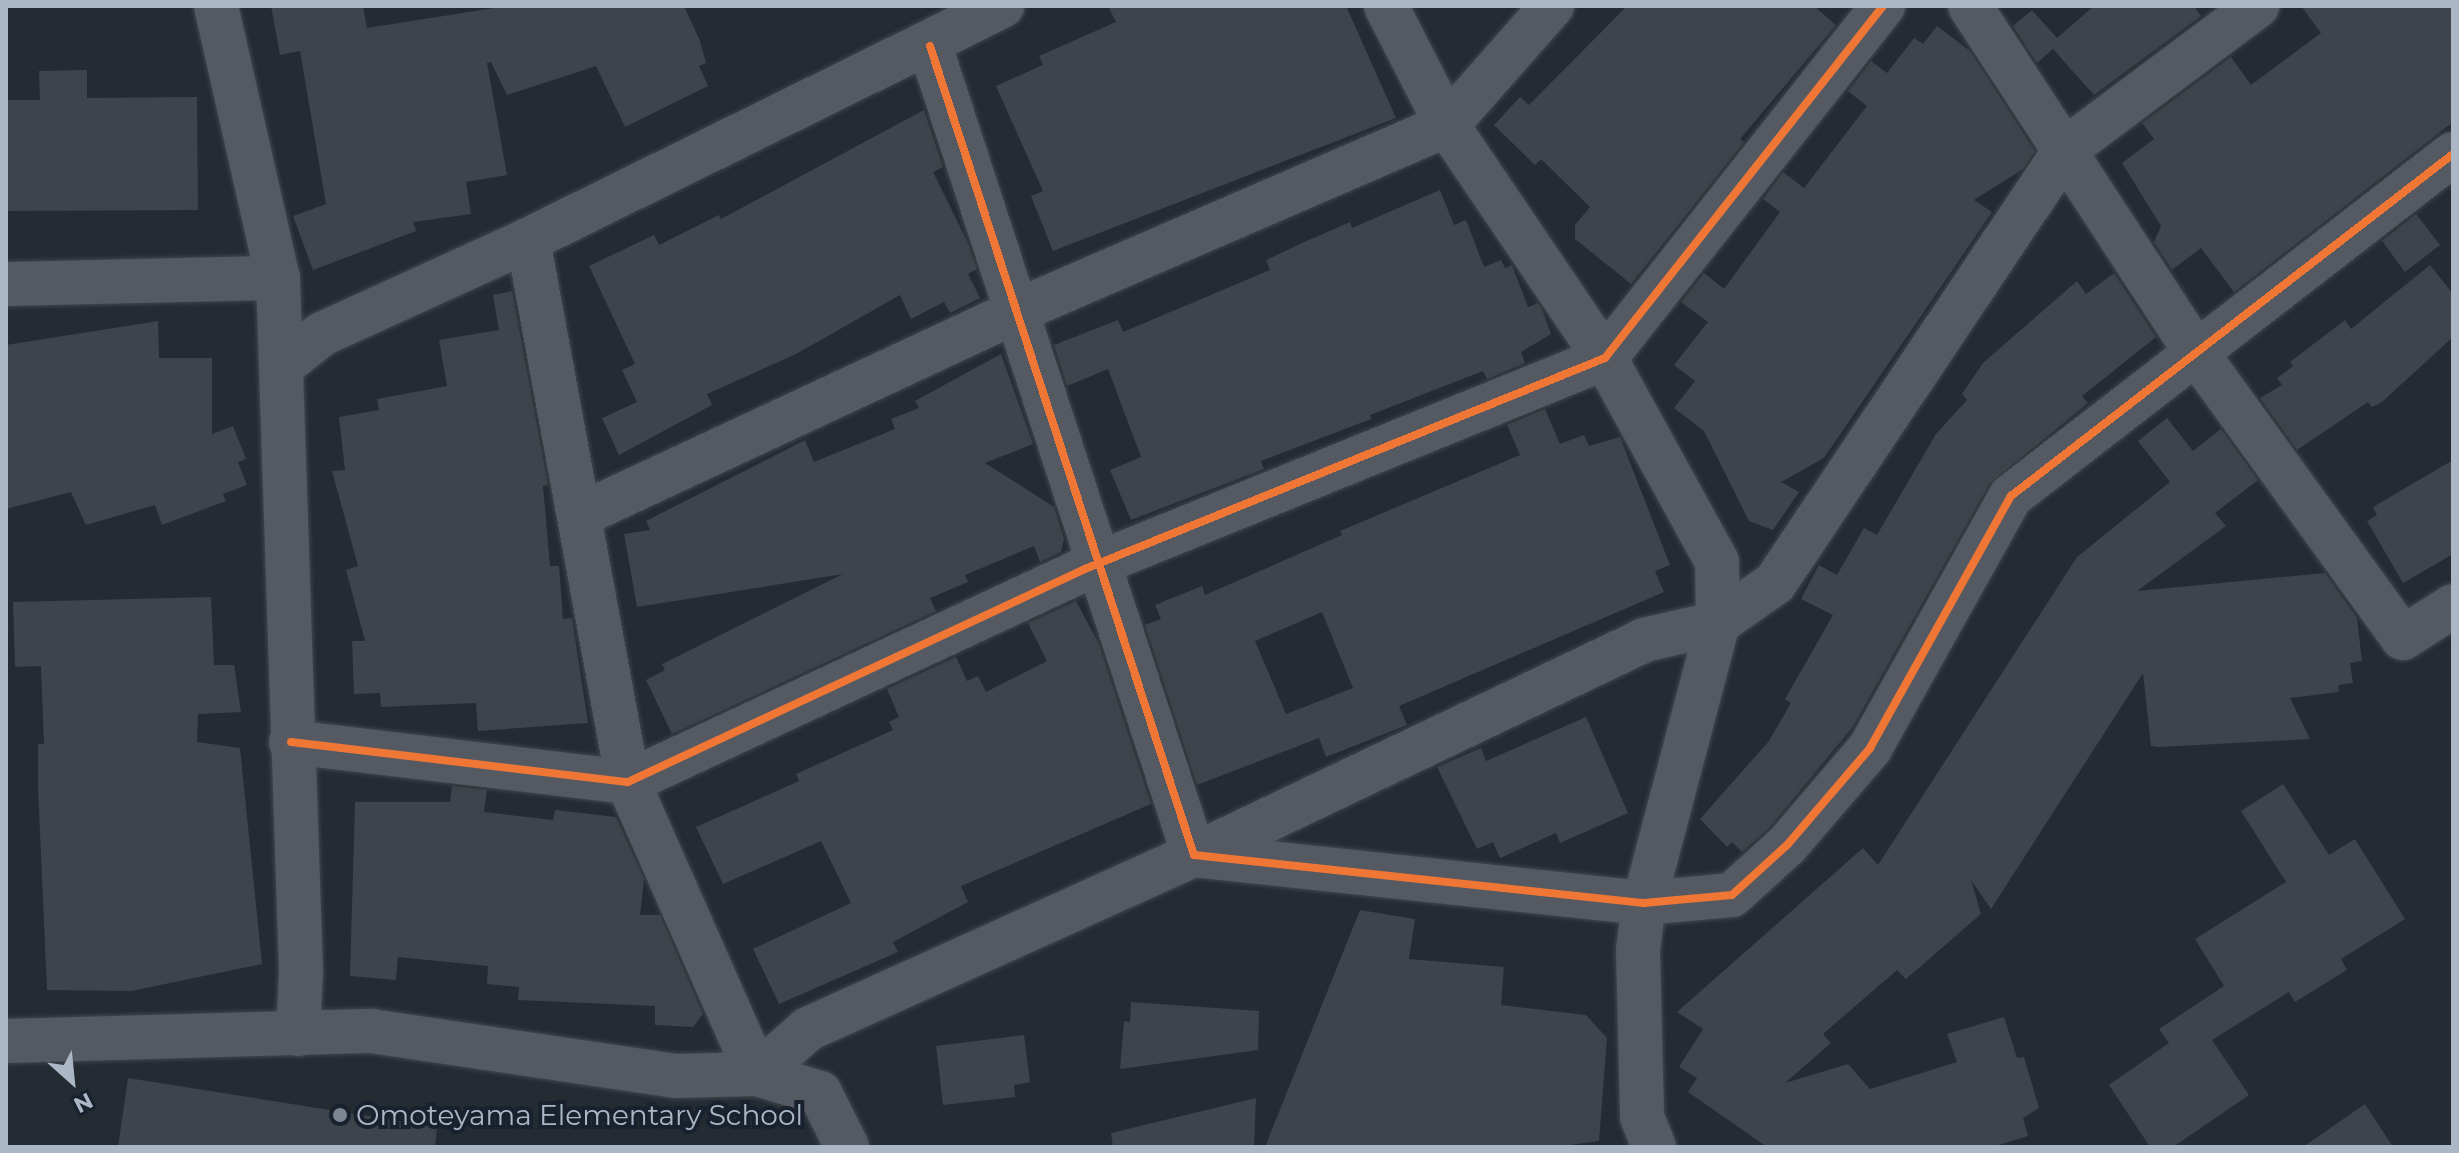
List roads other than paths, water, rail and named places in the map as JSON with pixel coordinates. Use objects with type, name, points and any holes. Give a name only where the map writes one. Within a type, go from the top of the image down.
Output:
[{"type":"street","points":[[216,6],[278,278],[301,971],[298,1034]]},
{"type":"street","points":[[283,365],[322,334],[528,240],[930,46],[1002,6]]},
{"type":"street","points":[[1386,6],[1447,125],[1605,358],[1717,562],[1718,623],[1644,903],[1638,950],[1642,1117],[1654,1147]]},
{"type":"street","points":[[582,514],[1017,311],[1447,125],[1552,6]]},
{"type":"street","points":[[291,742],[628,782],[1099,564],[1605,358],[1883,6]]},
{"type":"street","points":[[1970,6],[2195,351],[2403,638],[2453,606]]},
{"type":"street","points":[[757,1074],[808,1029],[1194,855],[1644,640],[1718,623],[1775,583],[2066,149],[2257,6]]},
{"type":"street","points":[[930,46],[1194,855]]},
{"type":"street","points":[[1194,855],[1644,903],[1732,895],[1787,845],[1870,748],[2011,496],[2453,154]]},
{"type":"street","points":[[528,240],[582,514],[628,782],[757,1074]]},
{"type":"street","points":[[6,284],[278,278]]},
{"type":"street","points":[[6,1029],[6,1041],[371,1031],[676,1076],[757,1074],[820,1093],[847,1147]]},
{"type":"place","name":"Omoteyama Elementary School","points":[[340,1115]]}]
